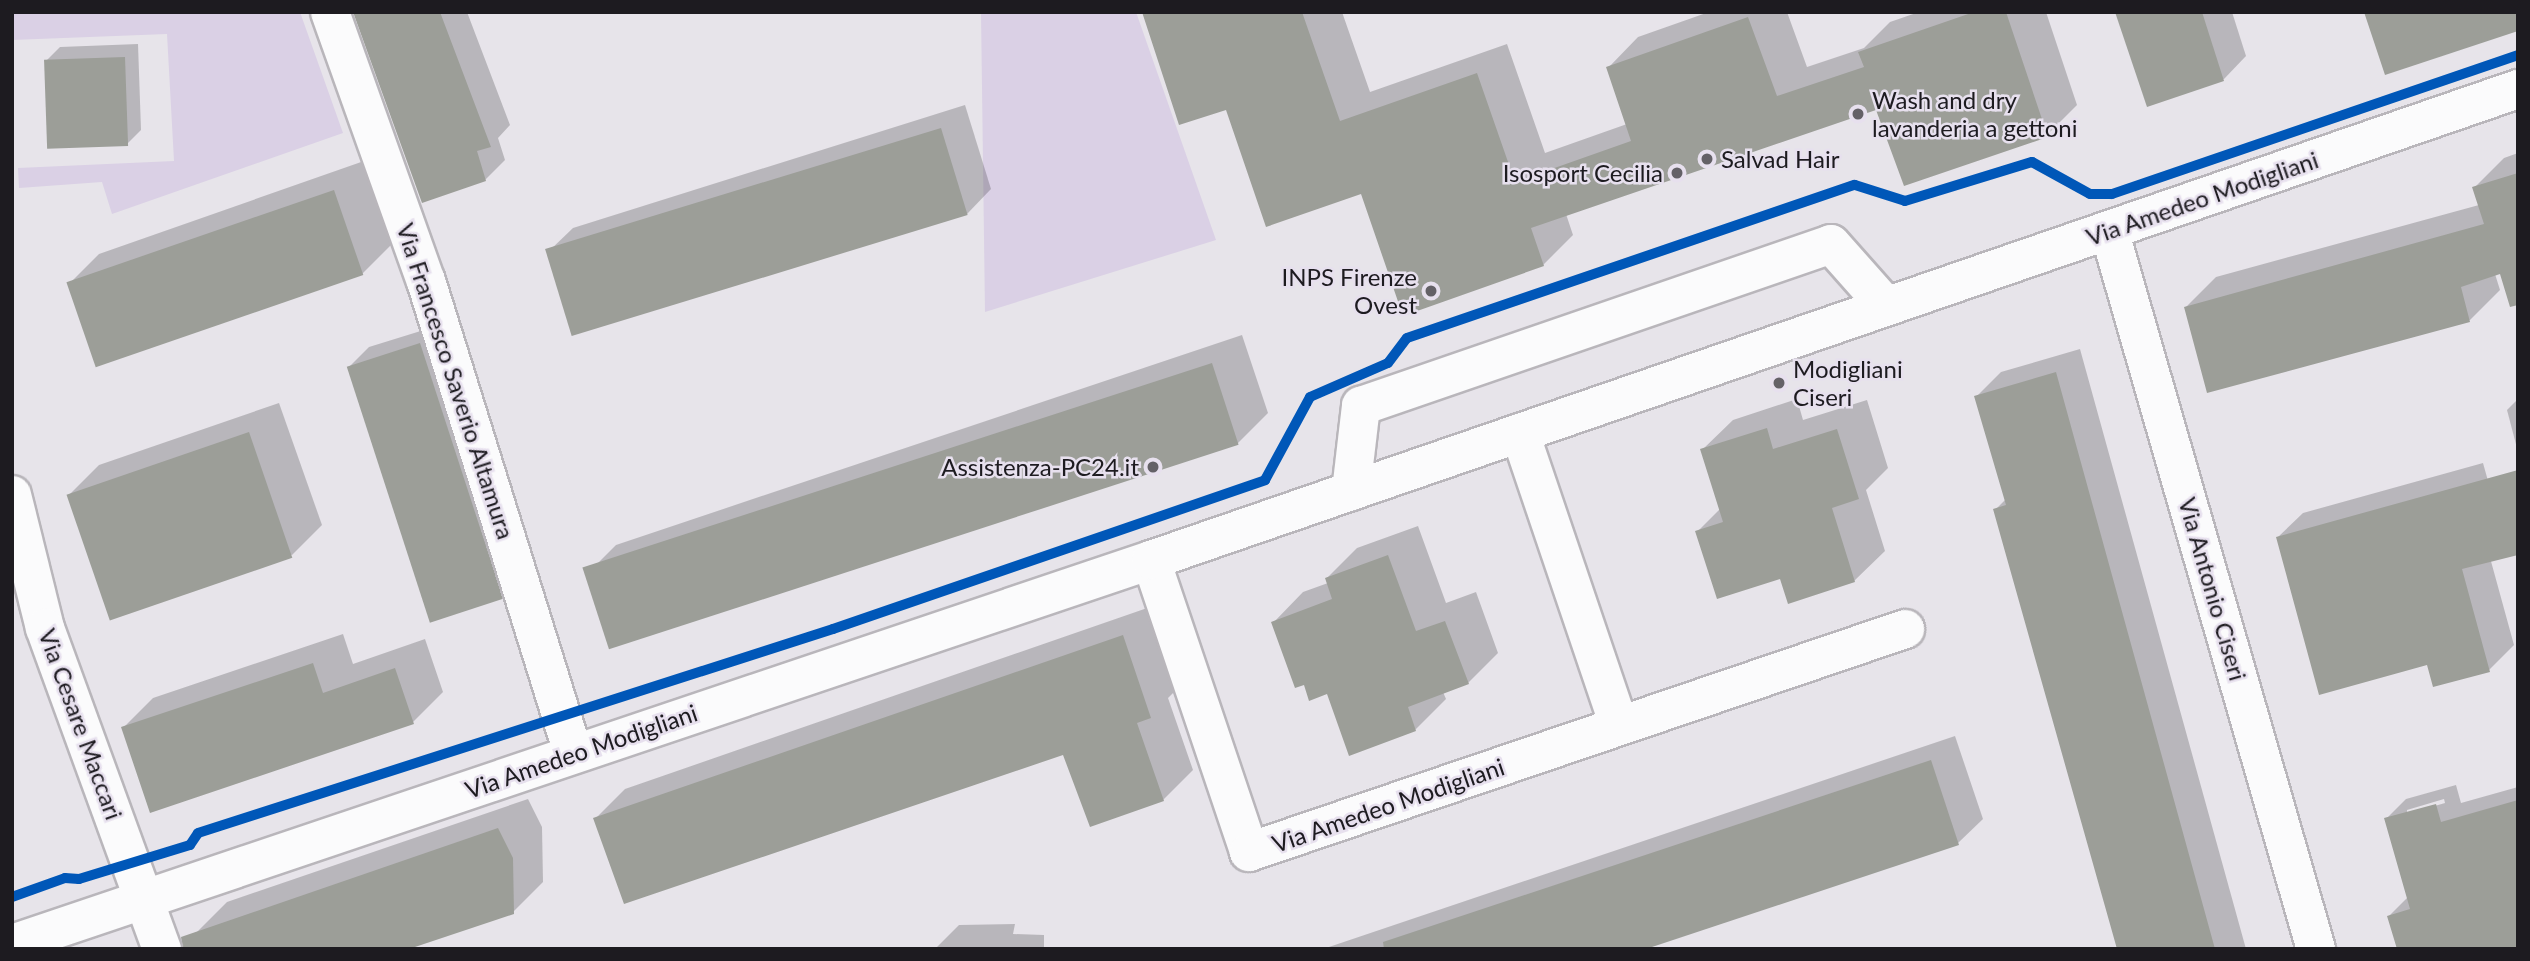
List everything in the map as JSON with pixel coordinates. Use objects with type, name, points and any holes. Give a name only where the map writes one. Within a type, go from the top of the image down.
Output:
[{"type":"street","name":"Via Francesco Saverio Altamura","points":[[330,12],[426,281],[573,753]]},
{"type":"street","name":"Via Amedeo Modigliani","points":[[12,944],[1151,560],[2518,89]]},
{"type":"street","name":"Via Antonio Ciseri","points":[[2109,230],[2316,949]]},
{"type":"street","points":[[1351,491],[1361,406],[1387,397],[1831,244],[1886,306]]},
{"type":"street","points":[[1520,433],[1619,726]]},
{"type":"street","name":"Via Cesare Maccari","points":[[12,495],[45,628],[162,949]]},
{"type":"street","name":"Via Amedeo Modigliani","points":[[1151,560],[1249,852],[1905,629]]},
{"type":"shaded area","points":[[12,12],[300,12],[343,133],[112,214],[102,182],[19,188],[18,168],[174,161],[167,34],[12,40]]},
{"type":"shaded area","points":[[981,12],[1136,12],[1216,240],[985,312]]},
{"type":"building","points":[[353,12],[440,12],[491,147],[477,151],[486,181],[422,203]]},
{"type":"building","points":[[1142,12],[1302,12],[1340,121],[1477,73],[1515,182],[1631,141],[1606,67],[1748,17],[1777,96],[1864,67],[1858,52],[1974,12],[2006,12],[2048,137],[1904,186],[1876,110],[1531,228],[1544,266],[1403,316],[1361,194],[1266,227],[1226,110],[1179,125]]},
{"type":"building","points":[[2115,12],[2202,12],[2224,81],[2147,107]]},
{"type":"building","points":[[2364,12],[2518,12],[2518,31],[2385,75]]},
{"type":"building","points":[[125,57],[128,146],[47,149],[44,60]]},
{"type":"building","points":[[941,128],[968,215],[572,336],[545,249]]},
{"type":"building","points":[[2518,173],[2518,305],[2510,307],[2500,274],[2461,287],[2470,322],[2207,393],[2184,307],[2484,224],[2472,187]]},
{"type":"building","points":[[334,190],[363,275],[96,367],[66,282]]},
{"type":"building","points":[[420,343],[503,599],[430,623],[347,367]]},
{"type":"building","points":[[1212,363],[1239,445],[609,649],[582,568]]},
{"type":"building","points":[[2056,372],[2215,949],[2117,949],[1993,509],[2006,505],[1974,396]]},
{"type":"building","points":[[1767,428],[1773,449],[1837,429],[1859,499],[1832,508],[1855,582],[1788,604],[1780,579],[1717,599],[1695,531],[1723,522],[1700,449]]},
{"type":"building","points":[[249,432],[292,558],[110,621],[67,495]]},
{"type":"building","points":[[2518,470],[2518,555],[2462,569],[2490,672],[2433,687],[2427,665],[2319,695],[2276,537]]},
{"type":"building","points":[[1388,555],[1416,631],[1445,621],[1469,684],[1408,707],[1416,731],[1349,756],[1327,694],[1309,701],[1304,685],[1295,688],[1271,622],[1332,599],[1325,578]]},
{"type":"building","points":[[1123,635],[1151,718],[1137,723],[1164,801],[1090,827],[1063,755],[624,904],[593,818]]},
{"type":"building","points":[[313,663],[323,693],[395,668],[414,724],[150,813],[121,727]]},
{"type":"building","points":[[1931,760],[1959,845],[1646,949],[1384,949],[1383,942]]},
{"type":"building","points":[[2518,800],[2518,949],[2397,949],[2387,916],[2410,909],[2384,818],[2436,804],[2441,822]]},
{"type":"building","points":[[498,828],[513,858],[514,914],[409,949],[183,949],[181,937]]},
{"type":"cycle path","points":[[12,897],[65,878],[79,879],[190,845],[198,833],[833,629],[1265,480],[1310,397],[1388,363],[1407,338],[1855,185],[1905,201],[2032,162],[2090,194],[2112,194],[2518,55]]},
{"type":"place","name":"Wash and dry lavanderia a gettoni","points":[[1858,114]]},
{"type":"place","name":"Salvad Hair","points":[[1707,159]]},
{"type":"place","name":"Isosport Cecilia","points":[[1677,173]]},
{"type":"place","name":"INPS Firenze Ovest","points":[[1431,291]]},
{"type":"place","name":"Modigliani Ciseri","points":[[1779,383]]},
{"type":"place","name":"Assistenza-PC24.it","points":[[1153,467]]}]
